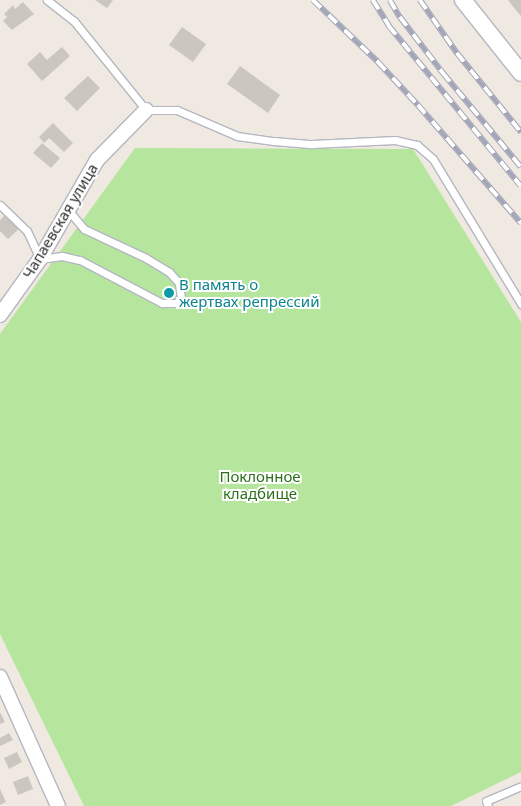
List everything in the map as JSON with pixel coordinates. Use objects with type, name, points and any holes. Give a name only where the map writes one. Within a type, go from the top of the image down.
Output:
[{"type":"street","points":[[463,0],[521,73]]},
{"type":"street","name":"Чапаевская улица","points":[[0,315],[40,258],[97,160],[146,110]]},
{"type":"street","points":[[0,677],[58,806]]},
{"type":"lane","points":[[47,0],[74,21],[146,110],[177,110],[237,136],[274,141],[312,144],[395,140],[417,145],[432,158],[521,304]]},
{"type":"lane","points":[[0,205],[27,231],[40,258],[62,256],[80,260],[162,303],[176,303],[181,298],[179,283],[169,272],[146,258],[84,229],[68,210]]},
{"type":"lane","points":[[488,806],[486,802],[521,786]]},
{"type":"green space","name":"Поклонное кладбище","points":[[135,148],[413,149],[521,322],[521,772],[451,806],[84,806],[0,634],[0,334]]},
{"type":"building","points":[[95,0],[113,0],[107,8]]},
{"type":"building","points":[[508,0],[521,0],[521,16],[514,8]]},
{"type":"building","points":[[23,2],[34,14],[12,30],[3,21],[7,17],[4,14],[13,5],[15,9]]},
{"type":"building","points":[[182,27],[206,44],[193,62],[169,45]]},
{"type":"building","points":[[62,47],[70,56],[42,81],[27,64],[40,52],[47,60]]},
{"type":"building","points":[[240,66],[280,95],[268,113],[227,84]]},
{"type":"building","points":[[88,76],[100,88],[77,111],[64,98]]},
{"type":"building","points":[[53,123],[73,143],[64,152],[49,138],[44,143],[39,137]]},
{"type":"building","points":[[42,143],[60,158],[51,168],[33,153]]},
{"type":"building","points":[[6,214],[19,229],[8,239],[0,231],[0,220]]},
{"type":"building","points":[[0,712],[5,722],[0,724]]},
{"type":"building","points":[[9,733],[13,740],[0,746],[0,738]]},
{"type":"building","points":[[17,752],[22,762],[9,769],[4,758]]},
{"type":"building","points":[[28,776],[33,789],[18,795],[13,782]]},
{"type":"building","points":[[0,789],[6,802],[0,805]]},
{"type":"railway","points":[[313,0],[378,62],[521,223]]},
{"type":"railway","points":[[373,0],[389,26],[521,186]]},
{"type":"railway","points":[[390,0],[400,17],[443,73],[521,167]]},
{"type":"railway","points":[[420,0],[457,53],[521,132]]},
{"type":"place","name":"В память о жертвах репрессий","points":[[169,293]]}]
